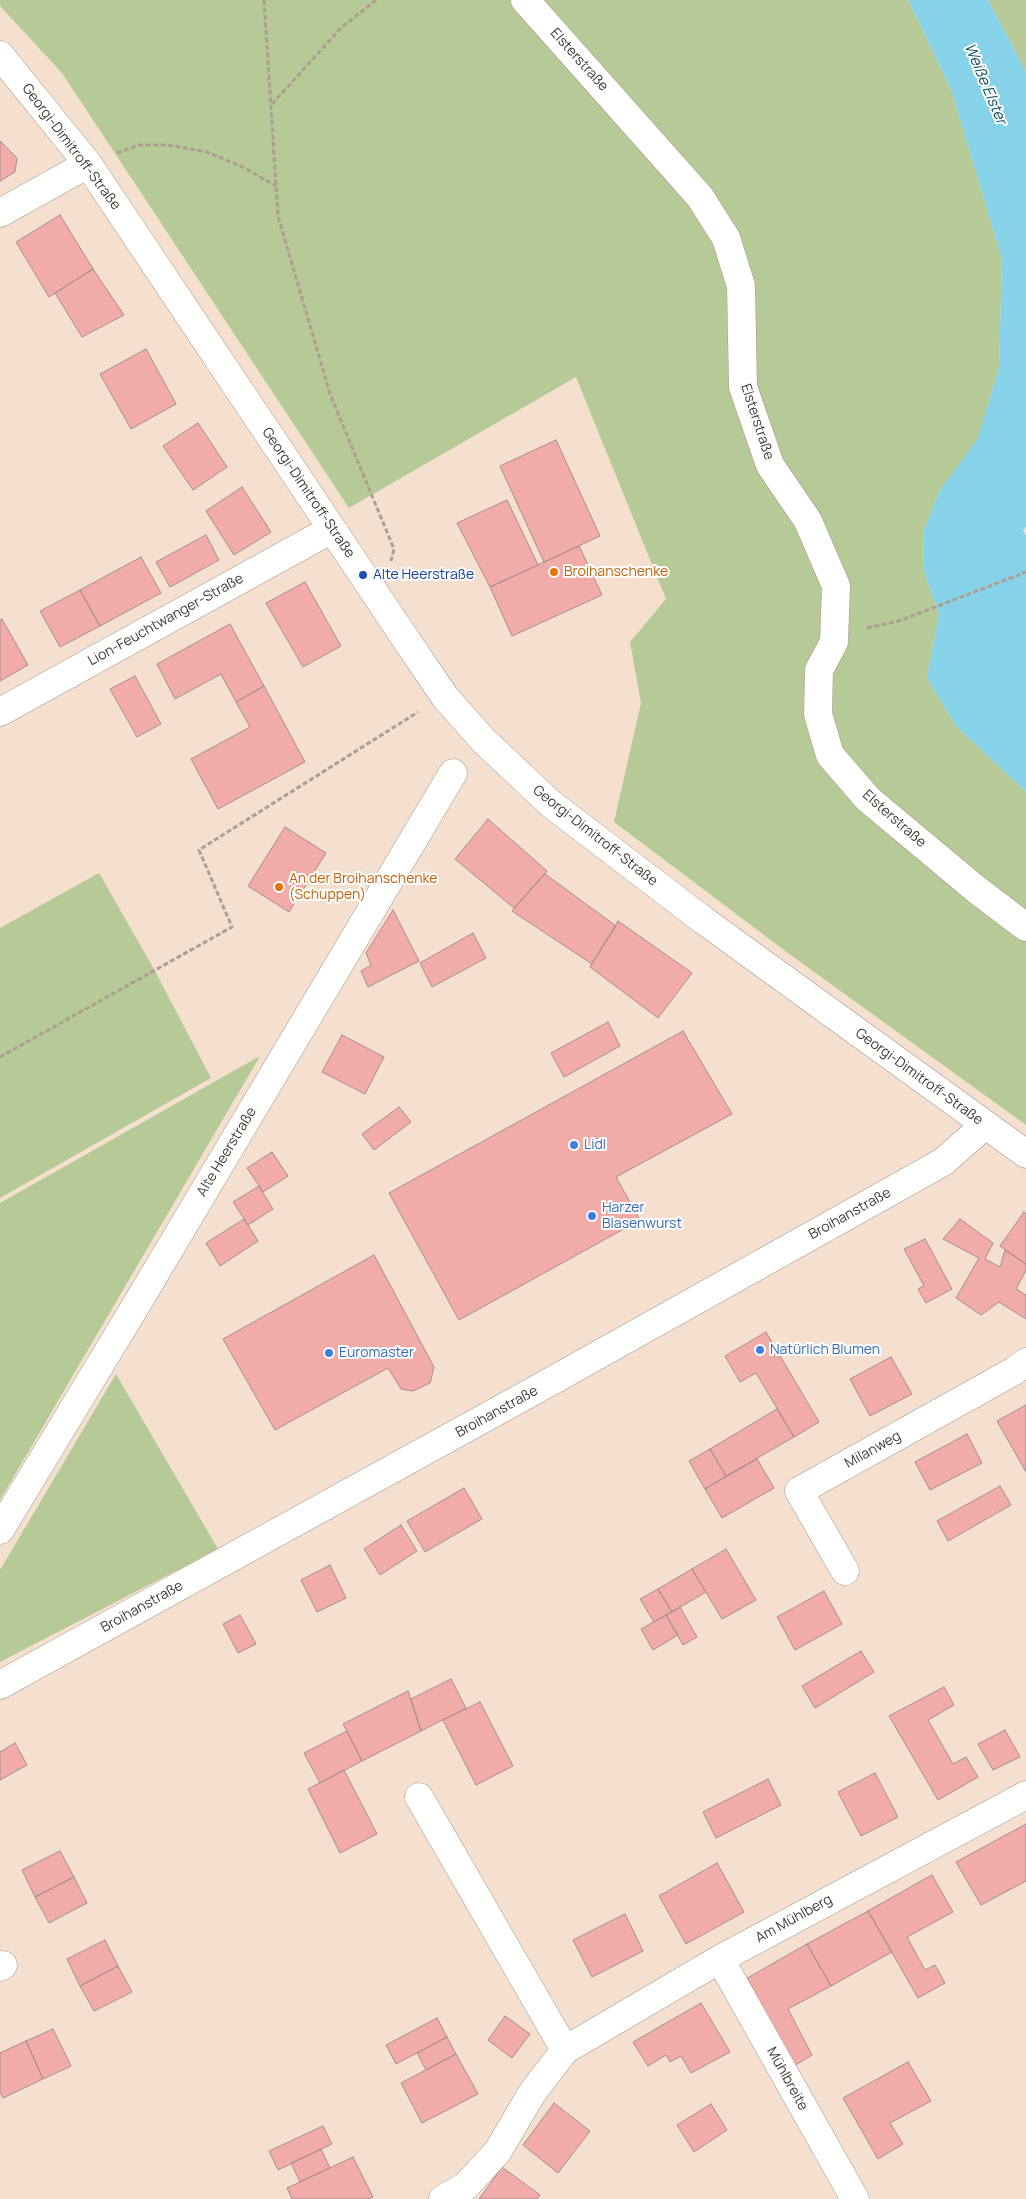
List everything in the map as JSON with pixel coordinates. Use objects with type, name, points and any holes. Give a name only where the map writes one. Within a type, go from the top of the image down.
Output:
[{"type":"street","name":"Elsterstraße","points":[[525,0],[700,197],[726,238],[741,286],[743,387],[770,465],[808,521],[836,586],[834,642],[818,670],[818,714],[830,755],[868,799],[977,890],[1026,927]]},
{"type":"street","name":"Georgi-Dimitroff-Straße","points":[[0,55],[88,164],[445,697],[483,740],[551,804],[702,920],[1026,1154]]},
{"type":"street","points":[[0,213],[88,164]]},
{"type":"street","name":"Lion-Feuchtwanger-Straße","points":[[0,712],[332,529]]},
{"type":"street","name":"Alte Heerstraße","points":[[0,1530],[453,773]]},
{"type":"street","name":"Broihanstraße","points":[[0,1685],[539,1388],[943,1162],[985,1125]]},
{"type":"street","name":"Milanweg","points":[[845,1571],[799,1491],[1014,1371],[1026,1362]]},
{"type":"street","name":"Am Mühlberg","points":[[443,2199],[466,2186],[498,2151],[532,2092],[565,2050],[720,1959],[1026,1795]]},
{"type":"street","points":[[419,1797],[565,2050]]},
{"type":"street","name":"Mühlbreite","points":[[720,1959],[855,2199]]},
{"type":"path","points":[[264,0],[278,216],[330,394],[394,549],[381,603]]},
{"type":"path","points":[[272,105],[342,28],[376,0]]},
{"type":"path","points":[[88,164],[139,145],[168,145],[207,152],[243,167],[276,186]]},
{"type":"path","points":[[899,621],[1026,572]]},
{"type":"path","points":[[0,1057],[232,927],[199,850],[413,715],[445,697]]},
{"type":"green space","points":[[0,0],[908,0],[951,89],[1002,259],[999,368],[978,439],[939,492],[924,530],[923,569],[939,614],[927,678],[956,726],[1026,792],[1026,1125],[788,953],[614,822],[641,703],[630,642],[666,599],[576,377],[349,508],[62,73],[0,6]]},
{"type":"green space","points":[[988,0],[1026,0],[1026,72]]},
{"type":"green space","points":[[99,873],[155,971],[211,1078],[0,1198],[0,928]]},
{"type":"green space","points":[[260,1056],[0,1500],[0,1203]]},
{"type":"green space","points":[[116,1374],[218,1549],[0,1662],[0,1570]]},
{"type":"water","name":"Weiße Elster","points":[[908,0],[988,0],[1026,72],[1026,527],[1023,530],[1026,536],[1026,792],[956,726],[927,678],[939,614],[923,569],[924,530],[939,492],[978,438],[999,368],[1002,259],[951,89]]},
{"type":"building","points":[[0,141],[17,158],[15,172],[0,181]]},
{"type":"building","points":[[60,215],[93,269],[49,297],[16,242]]},
{"type":"building","points":[[93,269],[124,315],[82,337],[55,293]]},
{"type":"building","points":[[146,349],[176,404],[131,429],[100,374]]},
{"type":"building","points":[[198,423],[227,467],[193,490],[163,446]]},
{"type":"building","points":[[556,440],[600,536],[544,562],[500,466]]},
{"type":"building","points":[[242,487],[271,532],[234,555],[206,511]]},
{"type":"building","points":[[507,500],[538,565],[490,587],[457,523]]},
{"type":"building","points":[[206,535],[219,560],[170,587],[156,562]]},
{"type":"building","points":[[579,546],[602,595],[512,636],[490,587]]},
{"type":"building","points":[[141,557],[161,593],[100,626],[80,590]]},
{"type":"building","points":[[305,582],[341,646],[303,667],[266,603]]},
{"type":"building","points":[[80,590],[100,626],[60,647],[40,611]]},
{"type":"building","points":[[2,619],[28,665],[0,681],[0,620]]},
{"type":"building","points":[[230,624],[264,686],[236,702],[221,674],[175,699],[157,664]]},
{"type":"building","points":[[135,676],[161,724],[137,737],[110,689]]},
{"type":"building","points":[[264,686],[305,762],[218,809],[191,759],[250,727],[236,702]]},
{"type":"building","points":[[488,819],[547,871],[514,908],[455,859]]},
{"type":"building","points":[[285,827],[326,853],[289,912],[248,886]]},
{"type":"building","points":[[545,874],[616,926],[592,964],[512,911]]},
{"type":"building","points":[[393,910],[419,961],[368,987],[361,971],[371,965],[366,953]]},
{"type":"building","points":[[618,921],[692,973],[658,1018],[590,967]]},
{"type":"building","points":[[473,933],[486,958],[432,987],[420,963]]},
{"type":"building","points":[[608,1022],[620,1046],[564,1077],[551,1053]]},
{"type":"building","name":"Lidl","points":[[683,1031],[732,1114],[616,1177],[640,1220],[459,1320],[389,1193]]},
{"type":"building","points":[[342,1035],[384,1057],[365,1094],[322,1072]]},
{"type":"building","points":[[399,1107],[411,1122],[374,1150],[362,1134]]},
{"type":"building","points":[[272,1152],[288,1176],[263,1192],[247,1168]]},
{"type":"building","points":[[259,1186],[273,1209],[248,1225],[233,1202]]},
{"type":"building","points":[[1024,1212],[1026,1214],[1026,1264],[1000,1246]]},
{"type":"building","points":[[244,1219],[258,1241],[220,1266],[206,1243]]},
{"type":"building","points":[[960,1219],[993,1243],[985,1259],[1000,1267],[1005,1250],[1026,1264],[1026,1270],[1016,1289],[1026,1295],[1026,1319],[999,1302],[981,1315],[956,1298],[979,1258],[943,1239]]},
{"type":"building","points":[[925,1239],[952,1289],[926,1303],[918,1289],[924,1286],[904,1249]]},
{"type":"building","name":"Euromaster","points":[[374,1255],[434,1367],[430,1383],[413,1391],[401,1389],[388,1368],[275,1430],[223,1339]]},
{"type":"building","points":[[766,1332],[819,1422],[794,1437],[756,1373],[740,1382],[725,1356]]},
{"type":"building","points":[[891,1357],[912,1394],[870,1416],[850,1379]]},
{"type":"building","points":[[1026,1405],[1026,1472],[997,1421]]},
{"type":"building","points":[[777,1409],[794,1437],[726,1476],[710,1449]]},
{"type":"building","points":[[967,1434],[982,1463],[930,1490],[915,1462]]},
{"type":"building","points":[[710,1449],[726,1476],[705,1489],[689,1461]]},
{"type":"building","points":[[757,1459],[774,1488],[722,1518],[705,1489]]},
{"type":"building","points":[[1000,1486],[1011,1505],[948,1541],[937,1521]]},
{"type":"building","points":[[464,1488],[482,1519],[425,1552],[407,1521]]},
{"type":"building","points":[[401,1525],[417,1551],[380,1575],[364,1549]]},
{"type":"building","points":[[726,1549],[756,1600],[722,1619],[692,1569]]},
{"type":"building","points":[[330,1565],[346,1598],[317,1612],[301,1580]]},
{"type":"building","points":[[692,1569],[706,1592],[672,1612],[658,1589]]},
{"type":"building","points":[[658,1589],[672,1612],[654,1622],[640,1599]]},
{"type":"building","points":[[824,1591],[842,1624],[795,1650],[777,1617]]},
{"type":"building","points":[[680,1607],[697,1637],[683,1645],[666,1615]]},
{"type":"building","points":[[240,1615],[256,1644],[238,1653],[223,1624]]},
{"type":"building","points":[[666,1615],[678,1635],[653,1650],[641,1629]]},
{"type":"building","points":[[861,1651],[874,1672],[815,1708],[802,1686]]},
{"type":"building","points":[[451,1679],[466,1708],[421,1731],[411,1699]]},
{"type":"building","points":[[944,1687],[954,1705],[928,1720],[953,1764],[966,1757],[978,1777],[938,1800],[889,1716]]},
{"type":"building","points":[[408,1691],[421,1731],[362,1761],[343,1724]]},
{"type":"building","points":[[480,1702],[513,1766],[476,1785],[443,1720]]},
{"type":"building","points":[[1005,1730],[1020,1757],[993,1770],[978,1744]]},
{"type":"building","points":[[347,1731],[362,1761],[320,1783],[304,1753]]},
{"type":"building","points":[[15,1743],[27,1765],[0,1780],[0,1752]]},
{"type":"building","points":[[344,1770],[377,1834],[340,1853],[308,1789]]},
{"type":"building","points":[[875,1773],[898,1817],[861,1836],[838,1792]]},
{"type":"building","points":[[768,1779],[781,1805],[716,1838],[703,1812]]},
{"type":"building","points":[[1026,1824],[1026,1881],[981,1905],[956,1862]]},
{"type":"building","points":[[60,1851],[74,1877],[35,1897],[22,1870]]},
{"type":"building","points":[[717,1863],[744,1912],[686,1944],[659,1896]]},
{"type":"building","points":[[932,1875],[953,1912],[907,1937],[925,1970],[935,1965],[945,1983],[918,1998],[868,1911]]},
{"type":"building","points":[[74,1877],[87,1903],[49,1923],[35,1897]]},
{"type":"building","points":[[868,1911],[892,1952],[831,1986],[807,1944]]},
{"type":"building","points":[[625,1914],[643,1951],[592,1977],[573,1940]]},
{"type":"building","points":[[105,1940],[118,1966],[80,1986],[67,1959]]},
{"type":"building","points":[[807,1944],[831,1986],[788,2009],[812,2055],[794,2066],[744,1980]]},
{"type":"building","points":[[118,1966],[132,1992],[94,2011],[80,1986]]},
{"type":"building","points":[[701,2003],[730,2052],[691,2073],[681,2056],[670,2062],[666,2055],[648,2066],[633,2042]]},
{"type":"building","points":[[505,2016],[530,2034],[512,2058],[488,2040]]},
{"type":"building","points":[[437,2018],[447,2037],[396,2064],[386,2045]]},
{"type":"building","points":[[53,2029],[71,2066],[43,2079],[26,2041]]},
{"type":"building","points":[[447,2037],[456,2054],[426,2070],[417,2053]]},
{"type":"building","points":[[26,2041],[43,2079],[3,2098],[0,2092],[0,2053]]},
{"type":"building","points":[[456,2054],[478,2094],[422,2123],[401,2083]]},
{"type":"building","points":[[908,2062],[931,2101],[890,2123],[903,2144],[878,2159],[843,2098]]},
{"type":"building","points":[[554,2103],[590,2131],[558,2173],[523,2145]]},
{"type":"building","points":[[711,2104],[727,2130],[694,2152],[677,2125]]},
{"type":"building","points":[[323,2126],[332,2144],[278,2170],[269,2151]]},
{"type":"building","points":[[321,2149],[330,2168],[300,2182],[291,2163]]},
{"type":"building","points":[[353,2157],[373,2197],[368,2199],[292,2199],[287,2188]]},
{"type":"building","points":[[502,2167],[540,2195],[537,2199],[479,2199]]},
{"type":"place","name":"Broihanschenke","points":[[554,572]]},
{"type":"place","name":"Alte Heerstraße","points":[[363,575]]},
{"type":"place","name":"An der Broihanschenke (Schuppen)","points":[[279,887]]},
{"type":"place","name":"Lidl","points":[[574,1145]]},
{"type":"place","name":"Harzer Blasenwurst","points":[[592,1216]]},
{"type":"place","name":"Natürlich Blumen","points":[[760,1350]]},
{"type":"place","name":"Euromaster","points":[[329,1353]]}]
